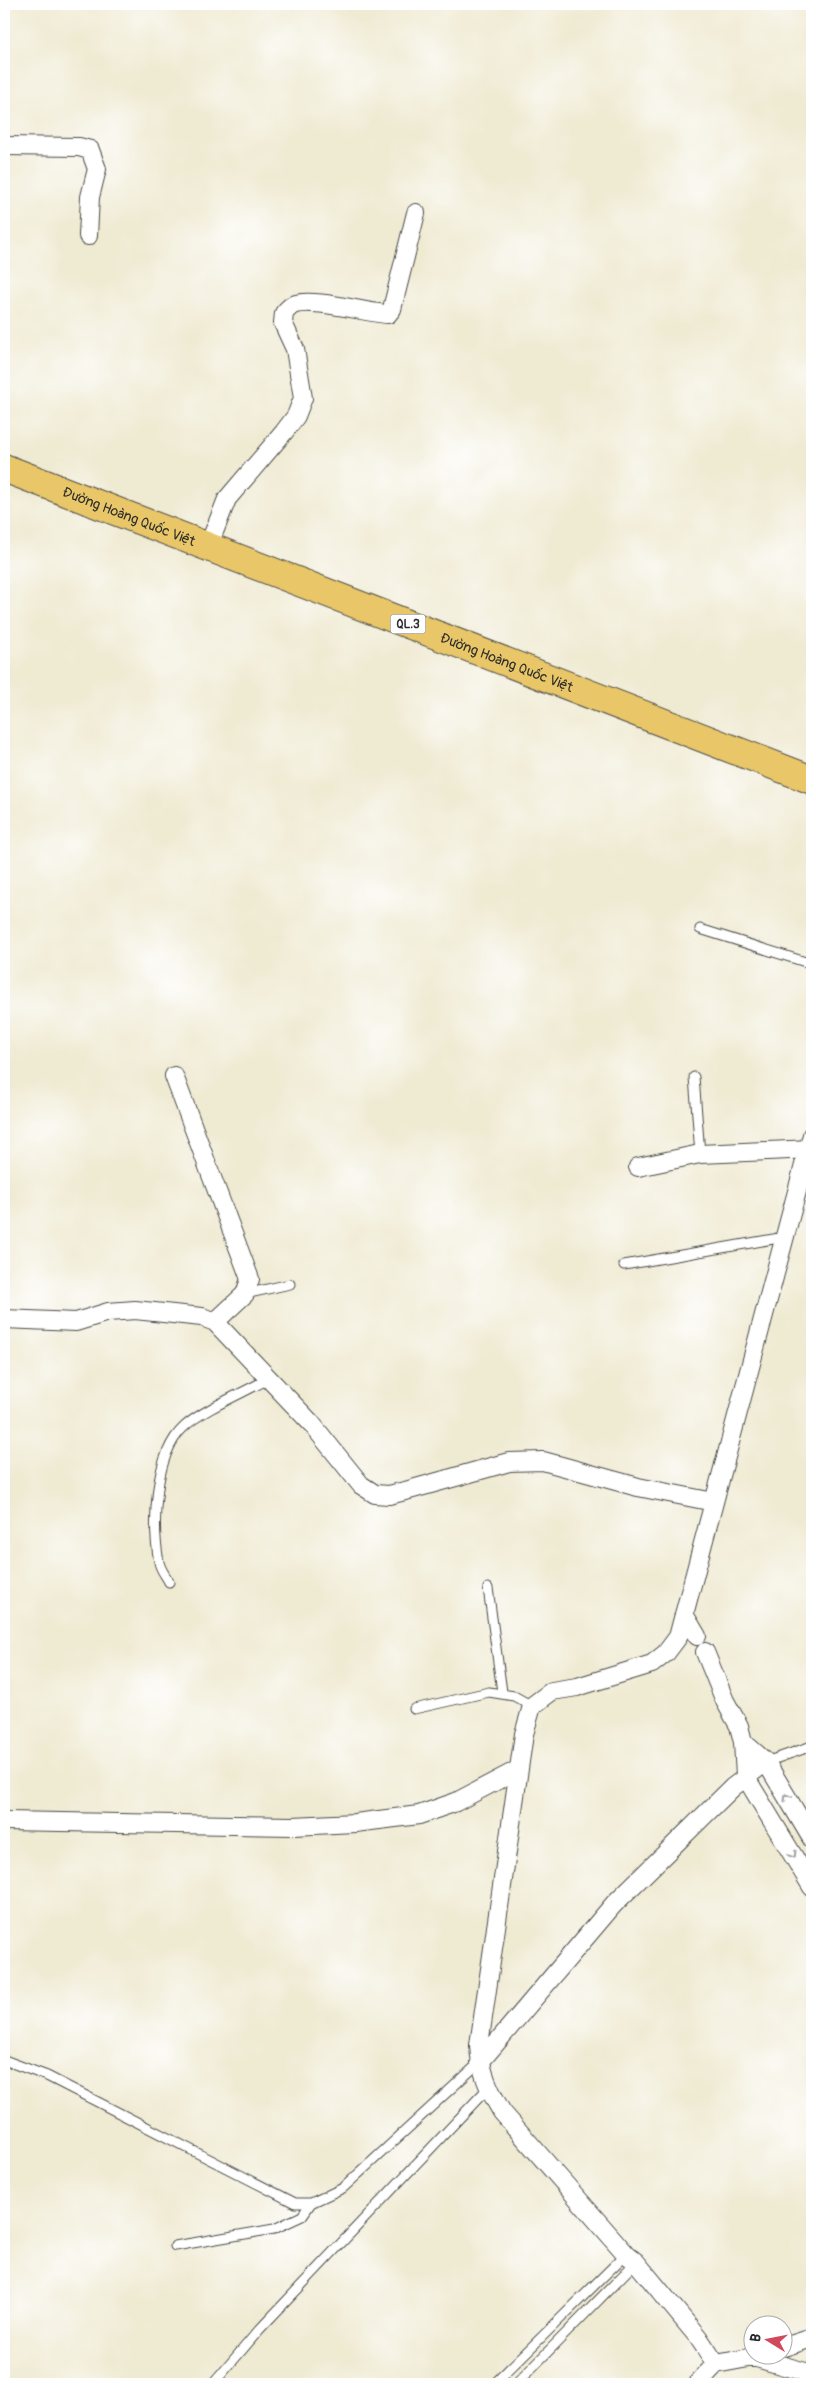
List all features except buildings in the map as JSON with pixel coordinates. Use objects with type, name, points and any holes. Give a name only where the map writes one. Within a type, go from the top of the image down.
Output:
[{"type":"highway","name":"Đường Hoàng Quốc Việt","points":[[4,468],[812,780]]},
{"type":"street","points":[[4,146],[79,147],[90,150],[97,169],[90,197],[88,236]]},
{"type":"street","points":[[208,547],[227,499],[284,432],[296,416],[303,398],[295,349],[283,323],[284,313],[292,305],[306,304],[350,307],[388,314],[392,309],[416,213]]},
{"type":"street","points":[[174,1076],[250,1279],[245,1294],[215,1322]]},
{"type":"street","points":[[638,1167],[700,1154],[811,1144],[678,1636],[666,1653],[652,1664],[577,1687],[552,1691],[532,1706],[524,1734],[509,1834],[479,2045],[480,2062],[488,2088],[502,2112],[631,2258],[698,2337],[716,2364]]},
{"type":"street","points":[[4,1319],[76,1322],[108,1312],[135,1310],[202,1317],[215,1322],[311,1423],[361,1485],[375,1494],[388,1495],[409,1490],[509,1462],[543,1461],[638,1487],[714,1502]]},
{"type":"street","points":[[684,1614],[697,1636]]},
{"type":"street","points":[[705,1652],[741,1734],[766,1762],[812,1838]]},
{"type":"street","points":[[741,1734],[745,1776],[812,1887]]},
{"type":"street","points":[[480,2062],[614,1904],[745,1776],[766,1762]]},
{"type":"street","points":[[4,1821],[293,1826],[355,1823],[419,1815],[456,1802],[519,1769]]},
{"type":"street","points":[[794,2344],[812,2338]]},
{"type":"street","points":[[697,2384],[716,2364],[744,2358]]},
{"type":"street","points":[[787,2366],[812,2374]]},
{"type":"lane","points":[[700,929],[812,964]]},
{"type":"lane","points":[[694,1077],[700,1154]]},
{"type":"lane","points":[[624,1265],[785,1237]]},
{"type":"lane","points":[[245,1294],[290,1284]]},
{"type":"lane","points":[[170,1582],[159,1563],[156,1504],[160,1470],[170,1444],[184,1427],[270,1378]]},
{"type":"lane","points":[[488,1588],[502,1692]]},
{"type":"lane","points":[[414,1709],[489,1692],[502,1692],[532,1706]]},
{"type":"lane","points":[[766,1762],[812,1746]]},
{"type":"lane","points":[[4,2060],[48,2076],[296,2203],[311,2203],[343,2188],[480,2062]]},
{"type":"lane","points":[[215,2384],[259,2330],[488,2088]]},
{"type":"lane","points":[[175,2246],[274,2229],[302,2216],[311,2203]]},
{"type":"lane","points":[[494,2384],[631,2258]]},
{"type":"lane","points":[[516,2384],[631,2258]]}]
